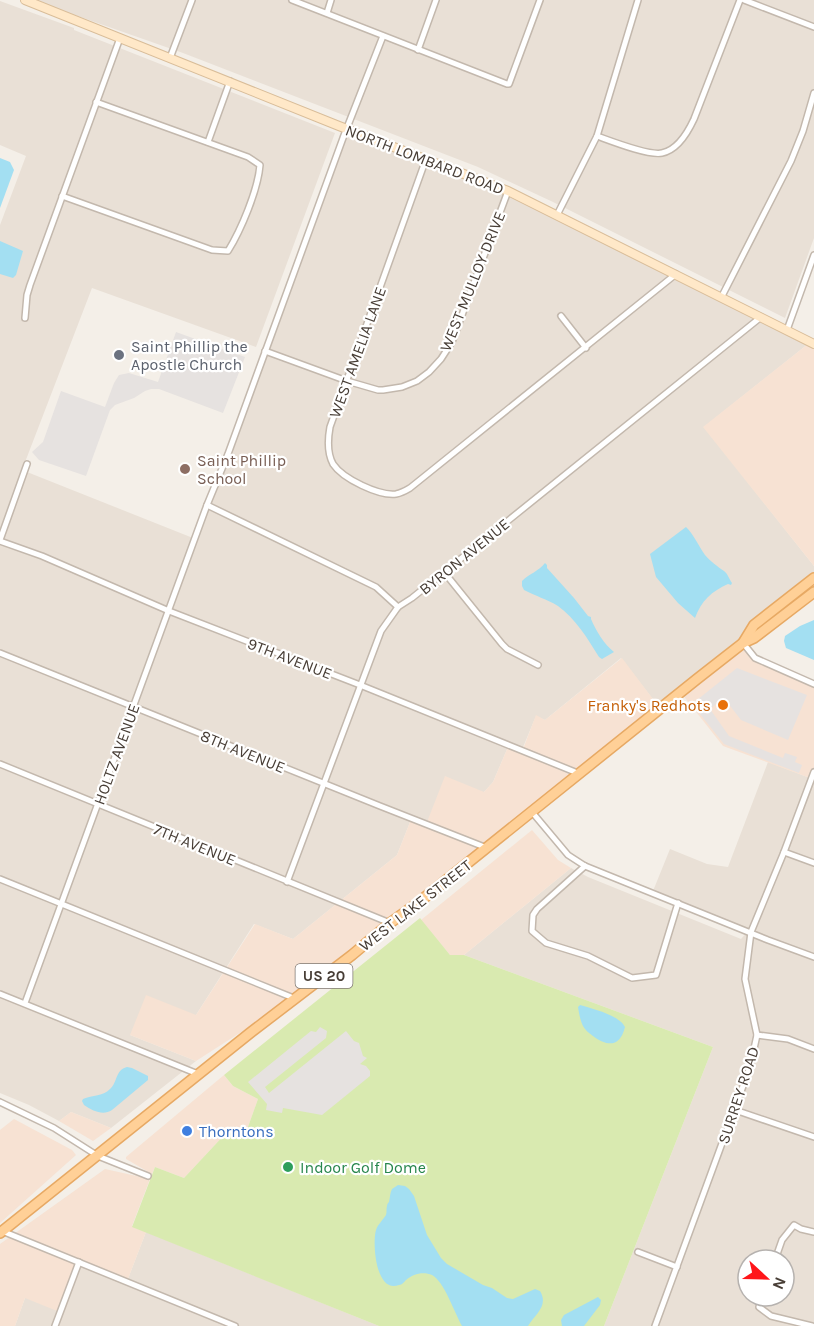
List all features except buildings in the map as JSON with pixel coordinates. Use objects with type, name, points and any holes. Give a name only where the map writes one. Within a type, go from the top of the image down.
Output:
[{"type":"main road","name":"WEST LAKE STREET","points":[[743,643],[754,625],[814,578]]},
{"type":"main road","name":"WEST LAKE STREET","points":[[1,1232],[743,643],[754,638],[814,592]]},
{"type":"street","name":"NORTH LOMBARD ROAD","points":[[25,0],[346,129],[508,191],[814,344]]},
{"type":"street","points":[[170,58],[192,0]]},
{"type":"street","points":[[292,0],[507,84],[540,0]]},
{"type":"street","points":[[327,13],[331,0]]},
{"type":"street","points":[[418,50],[436,0]]},
{"type":"street","points":[[557,215],[597,136],[638,0]]},
{"type":"street","points":[[597,136],[650,153],[670,150],[682,139],[690,126],[742,0],[814,27]]},
{"type":"street","points":[[265,351],[346,129],[383,36]]},
{"type":"street","points":[[25,318],[27,295],[120,38]]},
{"type":"street","points":[[208,142],[230,81]]},
{"type":"street","points":[[721,298],[791,161],[814,93]]},
{"type":"street","points":[[62,196],[212,250],[228,251],[237,237],[258,181],[260,165],[248,157],[96,102]]},
{"type":"street","name":"WEST AMELIA LANE","points":[[426,159],[330,427],[328,438],[330,456],[334,466],[369,489],[394,494],[403,492],[586,348]]},
{"type":"street","name":"WEST MULLOY DRIVE","points":[[265,351],[378,390],[402,387],[417,381],[441,359],[455,334],[508,191]]},
{"type":"street","points":[[787,330],[814,255]]},
{"type":"street","points":[[561,316],[586,348],[676,274]]},
{"type":"street","name":"BYRON AVENUE","points":[[287,882],[381,631],[398,607],[761,317]]},
{"type":"street","name":"HOLTZ AVENUE","points":[[25,1004],[265,351]]},
{"type":"street","points":[[0,540],[27,464]]},
{"type":"street","points":[[207,506],[376,588],[398,607]]},
{"type":"street","name":"9TH AVENUE","points":[[0,540],[169,611],[580,774]]},
{"type":"street","points":[[444,572],[507,649],[538,664]]},
{"type":"street","points":[[743,643],[754,658],[814,684]]},
{"type":"street","name":"8TH AVENUE","points":[[0,653],[487,848]]},
{"type":"street","name":"7TH AVENUE","points":[[0,764],[390,923]]},
{"type":"street","name":"SURREY ROAD","points":[[655,1326],[750,1066],[757,1035],[745,979],[751,932],[812,786],[814,772]]},
{"type":"street","points":[[532,812],[568,855],[585,866],[814,957]]},
{"type":"street","points":[[784,852],[814,863]]},
{"type":"street","points":[[585,866],[537,909],[533,915],[532,931],[546,943],[588,956],[632,978],[656,975],[678,903]]},
{"type":"street","points":[[0,879],[296,999]]},
{"type":"street","points":[[0,994],[198,1074]]},
{"type":"street","points":[[757,1035],[788,1039],[814,1049]]},
{"type":"street","points":[[0,1102],[54,1128],[98,1156],[148,1176]]},
{"type":"street","points":[[735,1110],[814,1137]]},
{"type":"street","points":[[779,1248],[782,1240],[794,1225],[814,1232]]},
{"type":"street","points":[[1,1232],[235,1326]]},
{"type":"street","points":[[638,1252],[676,1267]]},
{"type":"street","points":[[55,1326],[78,1262]]},
{"type":"street","points":[[760,1308],[771,1316],[812,1326]]},
{"type":"shaded area","points":[[32,0],[814,0],[814,238],[785,318],[478,167],[183,53]]},
{"type":"shaded area","points":[[0,1],[74,28],[74,30],[335,133],[256,347],[92,288],[22,470],[198,540],[347,130],[509,195],[808,344],[704,427],[814,566],[814,574],[659,707],[621,658],[545,720],[536,716],[521,752],[508,747],[493,782],[484,792],[427,823],[412,817],[397,855],[293,939],[254,924],[196,1015],[130,1035],[196,1061],[111,1128],[71,1112],[59,1121],[0,1093],[0,225],[26,156],[0,145]]},
{"type":"shaded area","points":[[176,332],[245,357],[223,413],[159,389],[151,389],[115,405],[110,410],[86,476],[39,460],[32,452],[43,442],[61,391],[105,407],[119,375],[129,373],[158,382]]},
{"type":"shaded area","points":[[808,344],[814,347],[814,566],[703,427]]},
{"type":"shaded area","points":[[743,644],[754,659],[814,685],[814,768],[810,778],[723,746],[682,694]]},
{"type":"shaded area","points":[[622,658],[659,707],[580,772],[523,749],[536,715],[545,720]]},
{"type":"shaded area","points":[[737,668],[807,695],[788,740],[741,720],[724,698],[710,709],[729,736],[783,758],[785,753],[797,757],[795,762],[802,765],[799,773],[724,744],[692,704]]},
{"type":"shaded area","points":[[508,747],[576,774],[296,997],[196,1061],[130,1035],[146,995],[196,1015],[255,924],[293,939],[397,855],[412,817],[427,822],[445,776],[484,792],[493,782]]},
{"type":"shaded area","points":[[768,762],[810,778],[814,768],[814,1326],[604,1326],[713,1047],[464,955],[571,868],[741,939],[749,930],[653,891],[670,849],[707,864],[728,867]]},
{"type":"shaded area","points":[[532,830],[558,860],[571,868],[464,955],[450,955],[421,920]]},
{"type":"shaded area","points":[[320,1027],[327,1031],[326,1038],[265,1087],[269,1093],[346,1031],[354,1041],[359,1043],[363,1056],[367,1058],[360,1064],[366,1066],[370,1071],[370,1076],[322,1115],[283,1108],[282,1113],[266,1110],[267,1104],[248,1082],[311,1031],[316,1032]]},
{"type":"shaded area","points":[[224,1075],[233,1086],[258,1099],[244,1138],[227,1132],[184,1178],[155,1167],[152,1174],[126,1159],[126,1157]]},
{"type":"shaded area","points":[[71,1112],[111,1128],[93,1141],[59,1121]]},
{"type":"shaded area","points":[[14,1119],[72,1150],[76,1155],[0,1223],[0,1130]]},
{"type":"shaded area","points":[[105,1169],[150,1179],[132,1226],[146,1232],[126,1284],[79,1266],[62,1313],[25,1298],[15,1326],[0,1326],[0,1244]]},
{"type":"shaded area","points":[[146,1232],[379,1326],[15,1326],[25,1298],[79,1265],[126,1284]]},
{"type":"green space","points":[[420,918],[450,955],[464,955],[713,1047],[604,1326],[379,1326],[132,1227],[155,1167],[184,1178],[227,1132],[244,1138],[258,1099],[233,1086],[224,1075]]},
{"type":"water","points":[[0,158],[10,162],[14,170],[0,208]]},
{"type":"water","points":[[0,241],[23,251],[13,278],[0,274]]},
{"type":"water","points":[[686,527],[705,555],[725,572],[732,583],[708,597],[700,606],[695,618],[678,603],[656,577],[650,554]]},
{"type":"water","points":[[545,563],[591,617],[601,637],[614,652],[602,659],[599,657],[570,616],[554,604],[524,590],[522,581]]},
{"type":"water","points":[[814,620],[814,660],[786,648],[784,641],[785,636]]},
{"type":"water","points":[[580,1005],[605,1013],[622,1023],[625,1027],[617,1042],[604,1042],[589,1033],[581,1021],[578,1007]]},
{"type":"water","points":[[127,1067],[148,1076],[148,1080],[109,1112],[98,1112],[84,1105],[83,1099],[107,1091],[113,1086],[118,1073]]},
{"type":"water","points":[[398,1185],[405,1186],[414,1196],[427,1235],[447,1264],[507,1298],[513,1299],[535,1289],[540,1291],[542,1306],[528,1326],[462,1326],[441,1284],[429,1274],[415,1275],[400,1285],[391,1286],[385,1282],[377,1266],[375,1237],[377,1228],[386,1215],[392,1189]]},
{"type":"water","points":[[598,1297],[601,1300],[600,1305],[584,1326],[562,1326],[561,1320],[564,1315]]},
{"type":"place","name":"Saint Phillip the Apostle Church","points":[[119,355]]},
{"type":"place","name":"Saint Phillip School","points":[[185,469]]},
{"type":"place","name":"Franky's Redhots","points":[[723,705]]},
{"type":"place","name":"Thorntons","points":[[187,1131]]},
{"type":"place","name":"Indoor Golf Dome","points":[[288,1167]]}]
